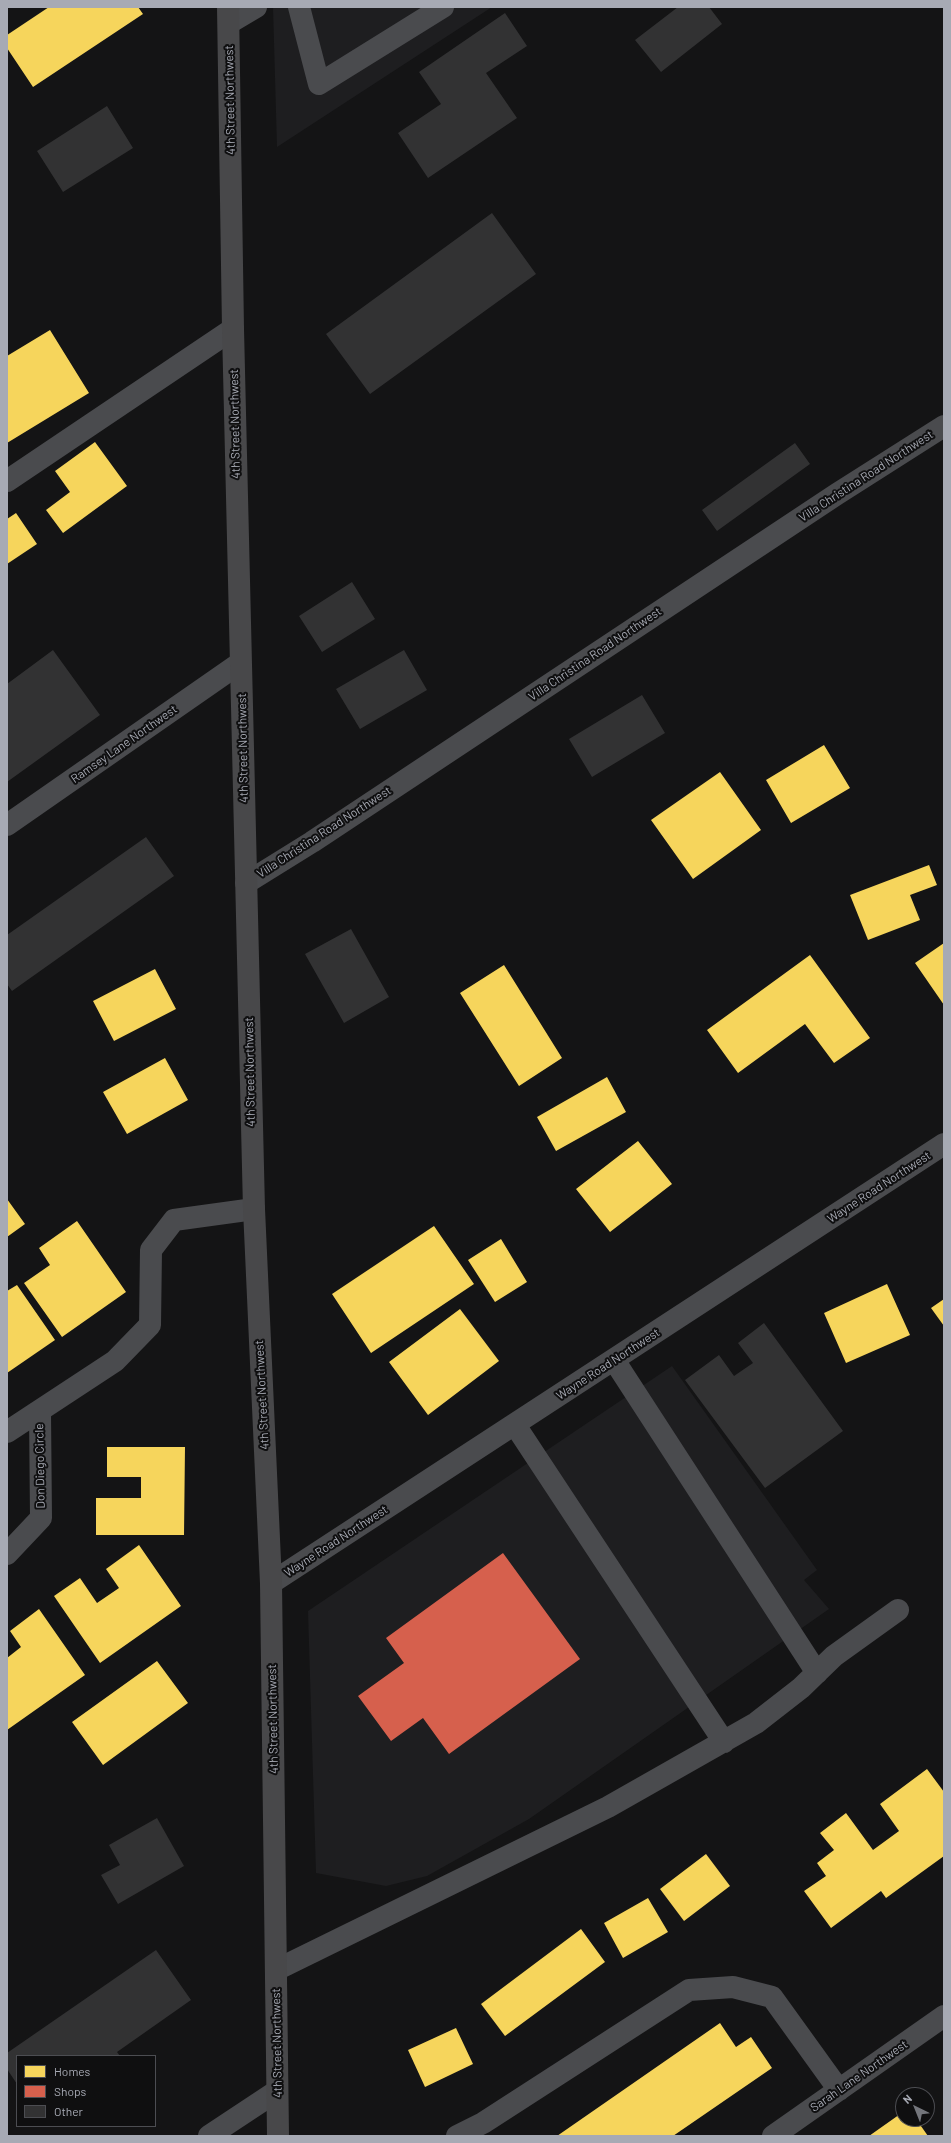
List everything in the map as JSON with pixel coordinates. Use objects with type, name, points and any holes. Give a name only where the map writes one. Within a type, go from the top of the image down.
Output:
[{"type":"main road","name":"4th Street Northwest","points":[[228,15],[240,663],[254,1209],[271,1583],[278,2136]]},
{"type":"street","points":[[228,15],[256,7]]},
{"type":"street","points":[[300,7],[319,84],[443,7]]},
{"type":"street","points":[[7,481],[233,329]]},
{"type":"street","name":"Villa Christina Road Northwest","points":[[246,883],[312,842],[837,494],[944,426]]},
{"type":"street","name":"Ramsey Lane Northwest","points":[[7,824],[240,663]]},
{"type":"street","name":"Wayne Road Northwest","points":[[271,1583],[944,1144]]},
{"type":"street","name":"Don Diego Circle","points":[[7,1432],[40,1412],[115,1361],[150,1325],[151,1250],[174,1220],[254,1209]]},
{"type":"street","points":[[614,1360],[817,1672]]},
{"type":"street","name":"Don Diego Circle","points":[[7,1554],[41,1518],[40,1412]]},
{"type":"street","points":[[515,1425],[724,1742]]},
{"type":"street","points":[[276,1970],[608,1807],[724,1742],[756,1723],[834,1656],[898,1610]]},
{"type":"street","points":[[457,2136],[483,2123],[689,1990],[733,1987],[772,1997],[839,2090]]},
{"type":"street","name":"Sarah Lane Northwest","points":[[773,2136],[944,2016]]},
{"type":"street","points":[[209,2136],[277,2091]]},
{"type":"shaded area","points":[[273,7],[492,7],[277,147]]},
{"type":"shaded area","points":[[672,1366],[817,1570],[804,1580],[829,1609],[529,1819],[427,1876],[386,1886],[316,1873],[308,1611]]},
{"type":"building: Homes","points":[[49,7],[138,7],[143,14],[33,87],[7,48],[7,35]]},
{"type":"building: Homes","points":[[50,330],[89,393],[7,443],[7,356]]},
{"type":"building: Homes","points":[[95,442],[127,486],[63,533],[46,510],[70,492],[55,471]]},
{"type":"building: Homes","points":[[16,513],[37,544],[7,564],[7,519]]},
{"type":"building: Homes","points":[[824,745],[850,788],[791,823],[766,780]]},
{"type":"building: Homes","points":[[720,772],[761,830],[693,879],[651,820]]},
{"type":"building: Homes","points":[[929,865],[937,885],[910,895],[920,920],[868,940],[850,895]]},
{"type":"building: Homes","points":[[944,943],[944,1005],[915,963]]},
{"type":"building: Homes","points":[[810,955],[870,1038],[834,1063],[805,1024],[738,1073],[707,1030]]},
{"type":"building: Homes","points":[[504,965],[562,1058],[519,1086],[460,993]]},
{"type":"building: Homes","points":[[155,969],[176,1009],[114,1041],[93,1001]]},
{"type":"building: Homes","points":[[165,1058],[188,1100],[127,1134],[103,1092]]},
{"type":"building: Homes","points":[[607,1077],[626,1112],[556,1151],[537,1117]]},
{"type":"building: Homes","points":[[638,1141],[672,1184],[610,1232],[576,1189]]},
{"type":"building: Homes","points":[[7,1199],[25,1224],[7,1237]]},
{"type":"building: Homes","points":[[77,1221],[126,1292],[62,1337],[24,1283],[50,1265],[39,1248]]},
{"type":"building: Homes","points":[[434,1226],[474,1284],[371,1353],[332,1294]]},
{"type":"building: Homes","points":[[501,1239],[527,1282],[495,1302],[468,1260]]},
{"type":"building: Homes","points":[[887,1284],[910,1335],[846,1363],[824,1313]]},
{"type":"building: Homes","points":[[17,1285],[55,1340],[7,1373],[7,1291]]},
{"type":"building: Homes","points":[[944,1299],[944,1326],[931,1308]]},
{"type":"building: Homes","points":[[460,1309],[499,1361],[428,1415],[389,1362]]},
{"type":"building: Homes","points":[[107,1447],[185,1447],[184,1535],[96,1535],[96,1498],[141,1498],[141,1477],[107,1477]]},
{"type":"building: Homes","points":[[139,1545],[181,1606],[100,1663],[54,1596],[80,1578],[97,1603],[119,1588],[106,1569]]},
{"type":"building: Homes","points":[[39,1609],[85,1675],[7,1730],[7,1658],[21,1647],[10,1631]]},
{"type":"building: Homes","points":[[157,1661],[188,1703],[103,1765],[72,1722]]},
{"type":"building: Homes","points":[[927,1769],[944,1792],[944,1856],[886,1898],[881,1891],[831,1928],[804,1891],[826,1876],[817,1863],[834,1850],[820,1833],[846,1813],[873,1850],[899,1831],[880,1804]]},
{"type":"building: Homes","points":[[706,1854],[730,1886],[684,1921],[660,1889]]},
{"type":"building: Homes","points":[[648,1898],[668,1932],[623,1958],[604,1923]]},
{"type":"building: Homes","points":[[581,1929],[605,1962],[505,2036],[481,2004]]},
{"type":"building: Homes","points":[[720,2023],[736,2047],[751,2037],[772,2068],[673,2136],[557,2136]]},
{"type":"building: Homes","points":[[456,2028],[473,2064],[425,2087],[408,2050]]},
{"type":"building: Homes","points":[[895,2118],[895,2127],[922,2127],[928,2136],[869,2136]]},
{"type":"building: Shops","points":[[503,1553],[580,1659],[449,1754],[423,1718],[391,1741],[358,1696],[404,1663],[386,1638]]},
{"type":"building: Other","points":[[678,7],[709,7],[722,24],[661,72],[635,40]]},
{"type":"building: Other","points":[[505,13],[527,46],[486,73],[517,118],[428,178],[398,133],[441,104],[419,72]]},
{"type":"building: Other","points":[[107,106],[133,148],[63,192],[37,151]]},
{"type":"building: Other","points":[[492,213],[536,274],[370,394],[326,334]]},
{"type":"building: Other","points":[[795,443],[810,464],[717,531],[702,510]]},
{"type":"building: Other","points":[[352,582],[375,619],[322,652],[299,616]]},
{"type":"building: Other","points":[[53,650],[100,715],[7,782],[7,684]]},
{"type":"building: Other","points":[[404,650],[427,690],[360,729],[336,689]]},
{"type":"building: Other","points":[[642,695],[665,733],[592,777],[569,739]]},
{"type":"building: Other","points":[[146,837],[174,876],[12,991],[7,984],[7,935]]},
{"type":"building: Other","points":[[351,929],[389,997],[344,1023],[305,954]]},
{"type":"building: Other","points":[[764,1323],[843,1431],[765,1488],[685,1380],[719,1355],[734,1376],[753,1363],[738,1343]]},
{"type":"building: Other","points":[[157,1818],[184,1866],[118,1904],[101,1875],[120,1865],[109,1845]]},
{"type":"building: Other","points":[[156,1950],[191,2000],[117,2052],[119,2055],[16,2055],[16,2082],[7,2069],[7,2053]]}]
